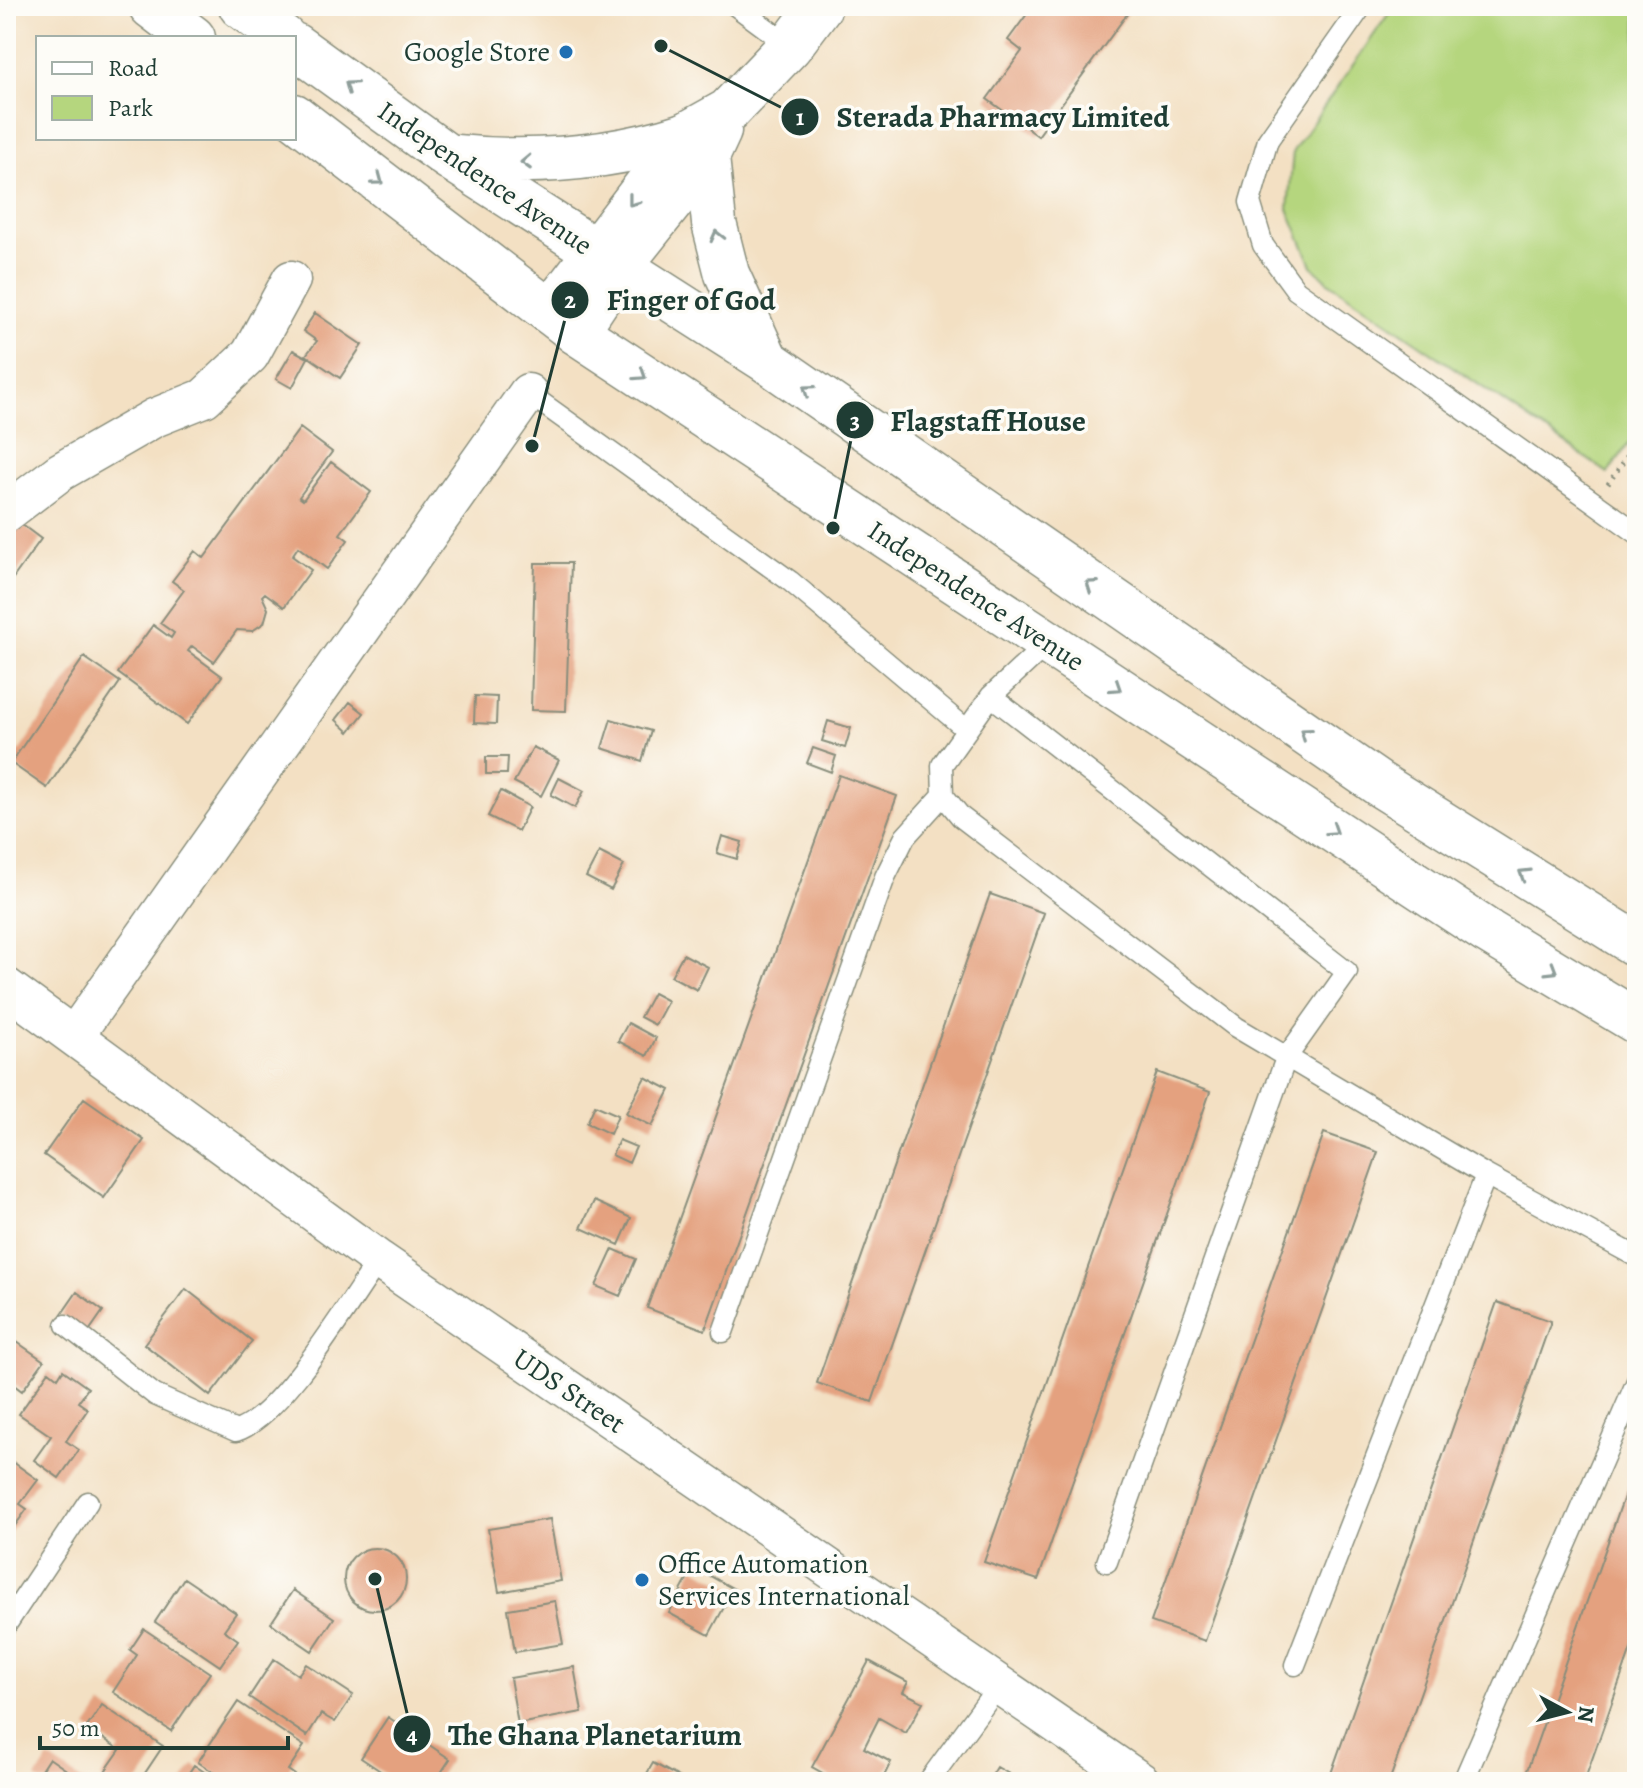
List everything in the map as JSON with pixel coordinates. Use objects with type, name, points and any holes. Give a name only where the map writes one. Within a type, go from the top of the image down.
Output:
[{"type":"main road","points":[[151,6],[190,36]]},
{"type":"main road","points":[[241,6],[281,36]]},
{"type":"main road","points":[[563,322],[607,259],[696,146],[790,46],[820,6]]},
{"type":"main road","name":"Independence Avenue","points":[[296,46],[447,156],[766,360],[1379,784],[1637,945]]},
{"type":"main road","name":"Independence Avenue","points":[[296,118],[563,322],[1488,932],[1637,1022]]},
{"type":"main road","points":[[447,156],[512,163],[556,161],[644,148],[696,146]]},
{"type":"main road","points":[[696,146],[727,274],[766,360]]},
{"type":"street","points":[[6,513],[60,472],[154,418],[204,398],[250,355],[291,280]]},
{"type":"street","points":[[74,1036],[528,393]]},
{"type":"street","name":"UDS Street","points":[[6,987],[379,1260],[1141,1782]]},
{"type":"lane","points":[[736,6],[790,46]]},
{"type":"lane","points":[[1362,6],[1268,140],[1250,202],[1263,245],[1296,290],[1637,533]]},
{"type":"lane","points":[[528,393],[790,581],[890,669],[967,730]]},
{"type":"lane","points":[[1048,643],[991,696],[942,765],[943,795],[961,817],[1236,1027],[1486,1175],[1637,1257]]},
{"type":"lane","points":[[991,696],[1347,972],[1286,1058],[1107,1562]]},
{"type":"lane","points":[[723,1332],[885,877],[905,837],[943,795]]},
{"type":"lane","points":[[1295,1665],[1486,1175]]},
{"type":"lane","points":[[66,1325],[155,1395],[236,1431],[250,1427],[283,1395],[379,1260]]},
{"type":"lane","points":[[1463,1782],[1637,1381]]},
{"type":"lane","points":[[6,1625],[88,1502]]},
{"type":"lane","points":[[928,1782],[999,1685]]},
{"type":"path","points":[[1595,503],[1637,442]]},
{"type":"green space","points":[[1394,6],[1637,6],[1637,432],[1608,473],[1330,283],[1312,266],[1288,209],[1293,151]]},
{"type":"building","points":[[1033,6],[1133,6],[1038,136],[987,99],[1022,51],[1008,40]]},
{"type":"building","points":[[315,313],[362,345],[340,378],[306,355],[317,341],[303,331]]},
{"type":"building","points":[[293,350],[308,358],[292,388],[276,379]]},
{"type":"building","points":[[300,428],[332,452],[299,497],[303,500],[331,462],[371,492],[340,534],[348,540],[327,569],[298,547],[292,556],[311,570],[284,607],[265,593],[262,596],[268,609],[264,623],[252,631],[237,630],[214,662],[192,646],[188,651],[222,676],[187,724],[118,673],[153,625],[171,638],[174,633],[160,623],[184,590],[172,581],[195,551],[204,558]]},
{"type":"building","points":[[13,518],[41,539],[6,588],[6,527]]},
{"type":"building","points":[[535,563],[571,563],[566,711],[531,710]]},
{"type":"building","points":[[84,657],[120,682],[47,788],[11,763]]},
{"type":"building","points":[[475,696],[497,697],[496,724],[474,723]]},
{"type":"building","points":[[350,702],[364,713],[349,732],[336,720]]},
{"type":"building","points":[[611,719],[651,731],[642,761],[602,748]]},
{"type":"building","points":[[828,721],[851,728],[845,748],[822,741]]},
{"type":"building","points":[[533,747],[559,760],[541,796],[514,782]]},
{"type":"building","points":[[813,748],[836,756],[831,772],[807,763]]},
{"type":"building","points":[[486,757],[508,757],[507,774],[486,774]]},
{"type":"building","points":[[839,775],[897,796],[705,1330],[647,1308]]},
{"type":"building","points":[[559,778],[584,791],[575,808],[551,795]]},
{"type":"building","points":[[501,791],[530,807],[518,831],[488,816]]},
{"type":"building","points":[[722,836],[742,842],[737,859],[717,853]]},
{"type":"building","points":[[599,852],[624,865],[611,890],[586,877]]},
{"type":"building","points":[[990,894],[1044,913],[872,1402],[817,1383]]},
{"type":"building","points":[[683,954],[708,967],[697,990],[671,976]]},
{"type":"building","points":[[653,993],[668,1001],[655,1025],[640,1017]]},
{"type":"building","points":[[628,1023],[656,1038],[647,1056],[618,1041]]},
{"type":"building","points":[[1157,1072],[1210,1092],[1038,1580],[984,1562]]},
{"type":"building","points":[[645,1077],[670,1090],[652,1126],[626,1113]]},
{"type":"building","points":[[84,1098],[144,1140],[104,1198],[44,1155]]},
{"type":"building","points":[[595,1105],[618,1115],[610,1134],[587,1123]]},
{"type":"building","points":[[1324,1133],[1378,1152],[1205,1641],[1151,1622]]},
{"type":"building","points":[[619,1140],[636,1147],[629,1163],[612,1155]]},
{"type":"building","points":[[594,1201],[631,1218],[619,1245],[581,1228]]},
{"type":"building","points":[[613,1249],[636,1259],[620,1296],[596,1286]]},
{"type":"building","points":[[186,1289],[252,1341],[210,1396],[144,1344]]},
{"type":"building","points":[[77,1292],[103,1311],[87,1334],[61,1315]]},
{"type":"building","points":[[1497,1302],[1551,1321],[1389,1782],[1328,1782]]},
{"type":"building","points":[[17,1342],[44,1361],[22,1391],[6,1379],[6,1357]]},
{"type":"building","points":[[63,1370],[88,1388],[78,1402],[88,1409],[66,1441],[79,1450],[59,1478],[34,1460],[51,1436],[19,1414],[49,1371],[58,1378]]},
{"type":"building","points":[[6,1457],[38,1480],[20,1504],[27,1509],[6,1538]]},
{"type":"building","points":[[1637,1460],[1637,1632],[1584,1782],[1523,1782]]},
{"type":"building","points":[[550,1519],[561,1581],[499,1592],[488,1529]]},
{"type":"building","points":[[375,1548],[387,1550],[397,1557],[404,1567],[404,1591],[397,1601],[387,1608],[375,1610],[363,1608],[353,1601],[346,1591],[344,1579],[346,1567],[353,1557],[363,1550]]},
{"type":"building","points":[[694,1567],[734,1589],[709,1635],[669,1613]]},
{"type":"building","points":[[184,1578],[236,1613],[224,1630],[238,1640],[220,1666],[155,1622]]},
{"type":"building","points":[[293,1590],[334,1618],[312,1651],[271,1623]]},
{"type":"building","points":[[555,1601],[563,1644],[515,1652],[508,1609]]},
{"type":"building","points":[[144,1629],[210,1673],[171,1731],[113,1692],[137,1655],[130,1650]]},
{"type":"building","points":[[274,1659],[298,1675],[306,1664],[353,1695],[335,1722],[321,1714],[307,1736],[249,1697]]},
{"type":"building","points":[[869,1661],[908,1682],[903,1692],[923,1702],[906,1733],[879,1718],[864,1748],[891,1762],[881,1782],[839,1782],[812,1767]]},
{"type":"building","points":[[574,1667],[582,1712],[518,1724],[510,1678]]},
{"type":"building","points":[[238,1702],[304,1746],[288,1770],[295,1775],[291,1782],[228,1782],[198,1762]]},
{"type":"building","points":[[102,1705],[163,1746],[139,1782],[108,1782],[101,1777],[120,1750],[87,1727]]},
{"type":"building","points":[[388,1717],[450,1759],[435,1782],[397,1782],[361,1758]]},
{"type":"building","points":[[49,1758],[84,1782],[41,1782],[36,1778]]},
{"type":"building","points":[[653,1763],[688,1782],[642,1782]]},
{"type":"building","points":[[194,1765],[219,1782],[183,1782]]},
{"type":"building","points":[[997,1767],[1023,1782],[988,1782]]},
{"type":"place","name":"Sterada Pharmacy Limited","points":[[661,46]]},
{"type":"place","name":"Google Store","points":[[566,52]]},
{"type":"place","name":"Finger of God","points":[[532,446]]},
{"type":"place","name":"Flagstaff House","points":[[833,528]]},
{"type":"place","name":"The Ghana Planetarium","points":[[375,1579]]},
{"type":"place","name":"Office Automation Services International","points":[[642,1580]]}]
